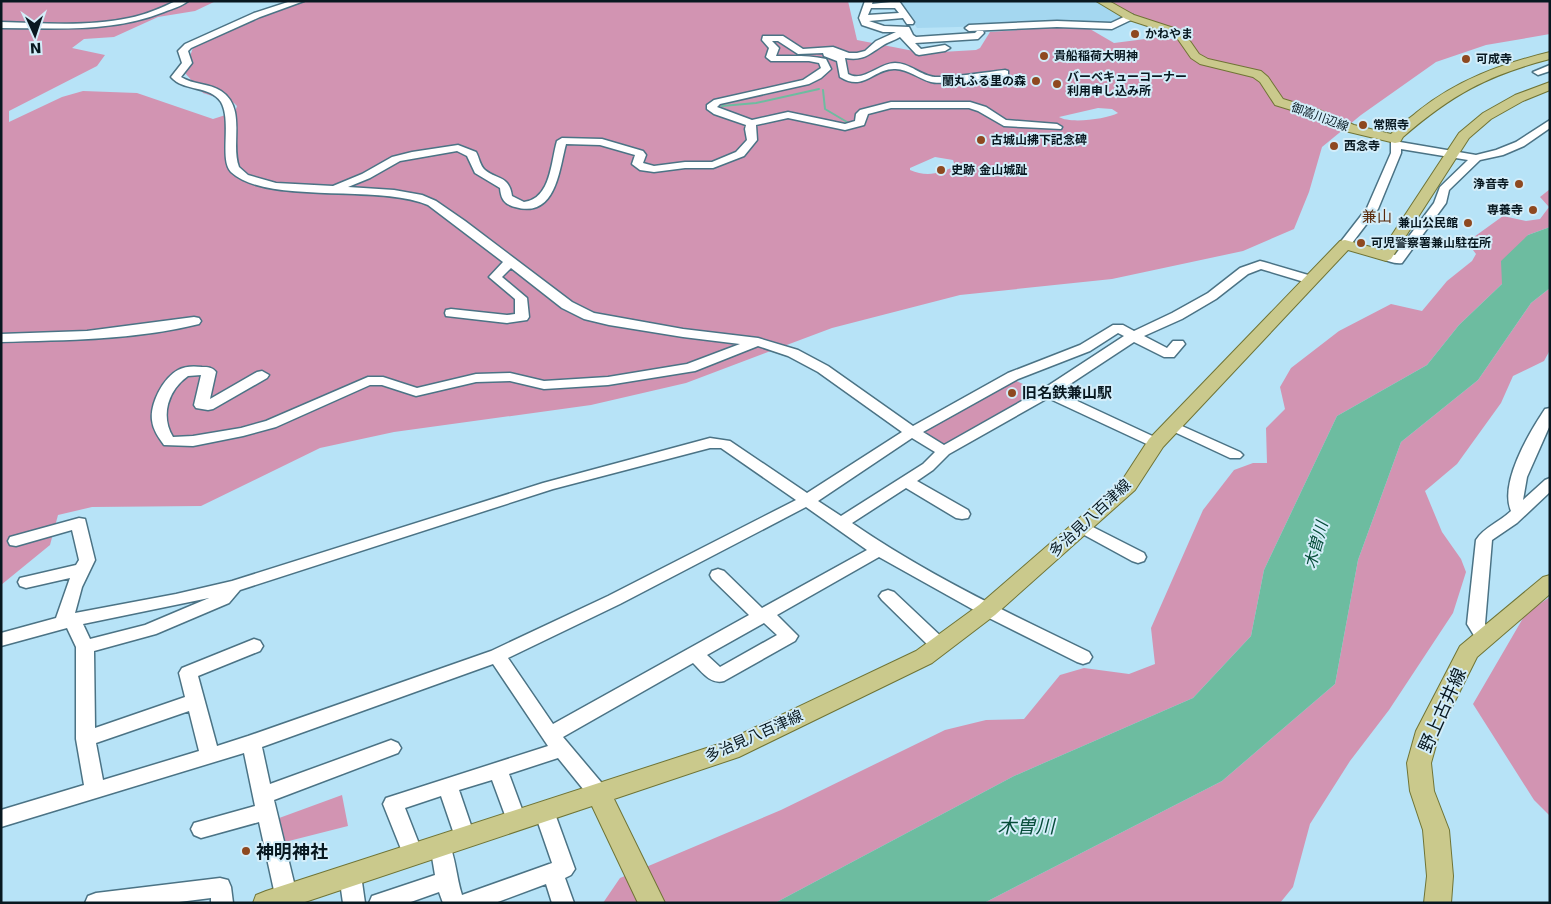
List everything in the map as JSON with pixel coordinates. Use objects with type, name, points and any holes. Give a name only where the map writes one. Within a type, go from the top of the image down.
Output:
[{"type":"main road","name":"御嵩川辺線","points":[[1101,1],[1130,17],[1179,33],[1195,56],[1204,62],[1257,74],[1264,79],[1279,102],[1396,142]]},
{"type":"main road","points":[[1396,142],[1397,135],[1418,116],[1472,82],[1511,66],[1550,55]]},
{"type":"main road","points":[[1345,244],[1386,256],[1464,136],[1487,116],[1519,98],[1550,86]]},
{"type":"main road","name":"多治見八百津線","points":[[290,898],[350,875],[730,750],[924,657],[986,610],[1128,486],[1156,444],[1345,244]]},
{"type":"main road","name":"野上古井線","points":[[1437,903],[1440,876],[1436,830],[1422,791],[1419,763],[1428,732],[1468,652],[1550,582]]},
{"type":"main road","points":[[599,794],[652,903]]},
{"type":"street","points":[[1,25],[65,26],[121,22],[154,13],[184,1]]},
{"type":"street","points":[[300,1],[257,15],[188,46],[183,51],[187,63],[176,77],[186,83],[212,90],[225,100],[231,117],[232,164],[234,169],[244,177],[275,186],[394,192],[418,197],[461,223],[567,305],[589,316],[665,330],[758,342],[793,353],[823,369],[912,432],[944,451]]},
{"type":"street","points":[[865,17],[871,4],[903,17],[920,52],[944,48]]},
{"type":"street","points":[[865,17],[903,17]]},
{"type":"street","points":[[865,17],[877,28],[903,17]]},
{"type":"street","points":[[903,17],[909,37],[916,40],[978,36],[981,35],[980,33]]},
{"type":"street","points":[[903,17],[868,53],[858,56],[850,56],[833,50],[801,52],[780,38],[766,38],[774,48],[771,54],[771,57],[774,59],[819,60],[826,64],[826,68],[818,76],[806,82],[712,104],[712,110],[752,123],[788,116],[851,127],[860,123],[860,114],[891,105],[970,105],[982,109],[1004,123],[1057,127]]},
{"type":"street","points":[[944,28],[1057,24],[1112,26],[1130,17]]},
{"type":"street","points":[[822,50],[840,59],[843,75],[852,80],[866,78],[892,66],[900,66],[934,80],[1005,73]]},
{"type":"street","points":[[1538,72],[1550,68]]},
{"type":"street","points":[[332,190],[366,176],[396,160],[412,155],[458,148],[472,154],[479,171],[500,182],[505,187],[506,197],[514,203],[525,206],[539,202],[547,194],[556,170],[562,141],[596,141],[631,150],[639,153],[640,157],[637,164],[644,168],[654,169],[685,165],[708,166],[744,152],[752,140],[753,135],[750,129],[752,123]]},
{"type":"street","points":[[1345,244],[1372,209],[1396,152],[1396,142],[1476,158],[1499,153],[1520,144],[1550,123]]},
{"type":"street","points":[[1386,256],[1398,260],[1440,202],[1444,189],[1476,158]]},
{"type":"street","points":[[451,313],[507,319],[522,318],[521,298],[495,278],[510,261]]},
{"type":"street","points":[[841,523],[928,467],[944,451],[1048,392],[1134,336],[1177,316],[1212,296],[1244,271],[1260,265],[1311,280]]},
{"type":"street","points":[[1,338],[87,335],[140,330],[194,321]]},
{"type":"street","points":[[1,819],[251,743],[497,656],[614,600],[808,500],[912,432],[1013,376],[1085,348],[1118,328],[1170,354],[1178,344]]},
{"type":"street","points":[[262,375],[208,406],[201,405],[209,372],[186,372],[180,375],[163,398],[158,413],[162,432],[169,442],[193,441],[244,432],[294,415],[350,387],[368,381],[384,381],[416,392],[476,378],[510,377],[544,385],[608,381],[690,368],[758,342]]},
{"type":"street","points":[[1048,392],[1156,444]]},
{"type":"street","points":[[1519,511],[1516,508],[1514,497],[1517,486],[1531,446],[1550,412]]},
{"type":"street","points":[[1173,426],[1235,455]]},
{"type":"street","points":[[1,640],[68,621],[176,600],[234,586],[548,486],[710,443],[725,444],[879,550],[986,610],[1083,657]]},
{"type":"street","points":[[906,482],[962,514]]},
{"type":"street","points":[[1484,637],[1476,624],[1484,540],[1488,534],[1498,532],[1550,483]]},
{"type":"street","points":[[16,541],[79,523],[87,560],[74,587],[68,621],[85,646],[86,739],[94,790]]},
{"type":"street","points":[[1083,527],[1138,557]]},
{"type":"street","points":[[413,854],[393,804],[498,770],[555,742],[694,654],[879,550]]},
{"type":"street","points":[[26,582],[83,569]]},
{"type":"street","points":[[694,654],[718,676],[789,636],[718,575]]},
{"type":"street","points":[[85,646],[150,630],[223,599],[234,586]]},
{"type":"street","points":[[888,596],[940,646]]},
{"type":"street","points":[[210,756],[188,673],[254,646]]},
{"type":"street","points":[[497,656],[555,742],[599,794]]},
{"type":"street","points":[[86,739],[195,701]]},
{"type":"street","points":[[251,743],[264,804],[290,898]]},
{"type":"street","points":[[201,829],[264,804],[391,748]]},
{"type":"street","points":[[498,770],[516,820]]},
{"type":"street","points":[[448,786],[465,837]]},
{"type":"street","points":[[467,903],[564,868],[544,811]]},
{"type":"street","points":[[440,846],[446,880],[454,903]]},
{"type":"street","points":[[553,872],[563,903]]},
{"type":"street","points":[[350,875],[354,903]]},
{"type":"street","points":[[380,903],[446,880]]},
{"type":"street","points":[[96,903],[220,887],[222,903]]},
{"type":"shaded area","points":[[1,1],[216,1],[195,11],[158,17],[114,37],[84,39],[72,48],[105,55],[97,66],[9,111],[9,122],[62,97],[83,91],[137,93],[213,119],[235,112],[237,106],[234,103],[203,93],[185,73],[193,47],[259,16],[308,1],[848,1],[857,40],[924,53],[976,50],[980,48],[990,32],[1058,27],[1090,29],[1114,43],[1161,37],[1183,41],[1190,36],[1187,33],[1135,15],[1106,1],[1550,1],[1550,34],[1486,45],[1436,62],[1361,115],[1322,147],[1309,192],[1294,229],[1243,251],[1112,279],[960,295],[832,328],[686,383],[591,405],[394,432],[320,448],[201,506],[92,507],[58,515],[50,545],[1,585]],"holes":[[[1098,108],[1112,109],[1118,113],[1088,120],[1071,120],[1059,117]],[[935,157],[953,160],[955,166],[933,174],[910,170],[910,168]]]},
{"type":"shaded area","points":[[898,1],[1095,1],[1124,15],[1124,17],[1111,23],[917,28]]},
{"type":"shaded area","points":[[1550,189],[1550,227],[1528,235],[1502,284],[1459,325],[1427,365],[1337,416],[1264,570],[1251,636],[1193,698],[1014,776],[775,903],[603,903],[620,878],[781,810],[945,730],[986,720],[1024,719],[1060,675],[1084,668],[1129,674],[1155,664],[1151,628],[1203,510],[1234,470],[1253,463],[1267,463],[1266,428],[1285,409],[1280,387],[1291,368],[1339,331],[1391,304],[1422,311],[1447,281],[1472,261],[1476,254],[1467,242],[1503,216],[1526,221],[1540,219],[1549,207],[1540,197]]},
{"type":"shaded area","points":[[1550,288],[1550,350],[1544,361],[1513,376],[1501,403],[1457,464],[1425,491],[1442,532],[1461,559],[1466,572],[1453,613],[1389,710],[1350,761],[1310,824],[1293,887],[1280,903],[984,903],[1222,781],[1335,684],[1358,560],[1401,442],[1478,380],[1531,303]]},
{"type":"shaded area","points":[[1012,379],[1042,393],[942,447],[918,431]]},
{"type":"shaded area","points":[[1550,597],[1550,816],[1534,800],[1473,704],[1526,613]]},
{"type":"shaded area","points":[[342,795],[348,826],[277,844],[271,821]]},
{"type":"water","name":"木曽川","points":[[1550,227],[1550,288],[1531,303],[1478,380],[1401,442],[1358,560],[1335,684],[1222,781],[984,903],[775,903],[1014,776],[1193,698],[1251,636],[1264,570],[1337,416],[1427,365],[1459,325],[1502,284],[1501,261],[1528,235]]},
{"type":"waterway","points":[[722,106],[756,103],[819,89]]},
{"type":"waterway","points":[[823,90],[825,109],[847,122]]},
{"type":"place","name":"かねやま","points":[[1135,34]]},
{"type":"place","name":"貴船稲荷大明神","points":[[1044,56]]},
{"type":"place","name":"可成寺","points":[[1466,59]]},
{"type":"place","name":"蘭丸ふる里の森","points":[[1036,81]]},
{"type":"place","name":"バーベキューコーナー 利用申し込み所","points":[[1057,84]]},
{"type":"place","name":"常照寺","points":[[1363,125]]},
{"type":"place","name":"古城山拂下記念碑","points":[[981,140]]},
{"type":"place","name":"西念寺","points":[[1334,146]]},
{"type":"place","name":"史跡 金山城趾","points":[[941,170]]},
{"type":"place","name":"浄音寺","points":[[1519,184]]},
{"type":"place","name":"専養寺","points":[[1533,210]]},
{"type":"place","name":"兼山公民館","points":[[1468,223]]},
{"type":"place","name":"可児警察署兼山駐在所","points":[[1361,243]]},
{"type":"place","name":"旧名鉄兼山駅","points":[[1012,393]]},
{"type":"place","name":"神明神社","points":[[246,851]]},
{"type":"district","name":"兼山","points":[[1377,217]]}]
